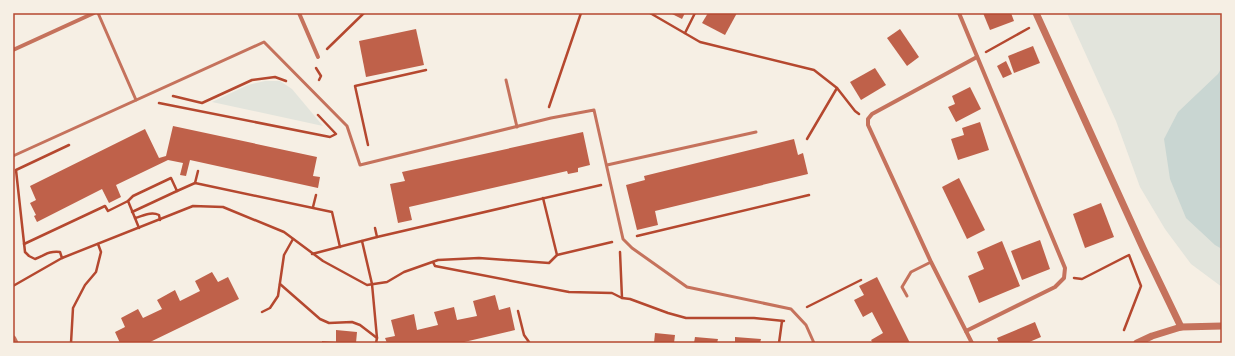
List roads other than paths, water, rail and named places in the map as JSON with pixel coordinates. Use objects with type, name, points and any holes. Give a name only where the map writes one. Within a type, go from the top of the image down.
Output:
[{"type":"street","points":[[13,50],[94,13]]},
{"type":"street","points":[[299,13],[318,57]]},
{"type":"street","points":[[959,13],[1065,268],[1064,278],[1055,287],[966,332]]},
{"type":"street","points":[[1036,13],[1143,248],[1181,327]]},
{"type":"street","points":[[972,343],[931,262],[868,125],[868,119],[872,114],[977,57]]},
{"type":"street","points":[[1137,343],[1152,336],[1181,327],[1222,326]]},
{"type":"street","points":[[13,339],[15,343]]},
{"type":"lane","points":[[98,13],[136,100]]},
{"type":"lane","points":[[13,156],[264,42],[347,126],[360,165],[551,118],[594,110],[623,239],[632,248],[687,287],[791,309],[806,325],[814,343]]},
{"type":"lane","points":[[506,80],[517,127]]},
{"type":"lane","points":[[607,165],[756,132]]},
{"type":"lane","points":[[907,296],[902,287],[911,272],[931,262]]}]
